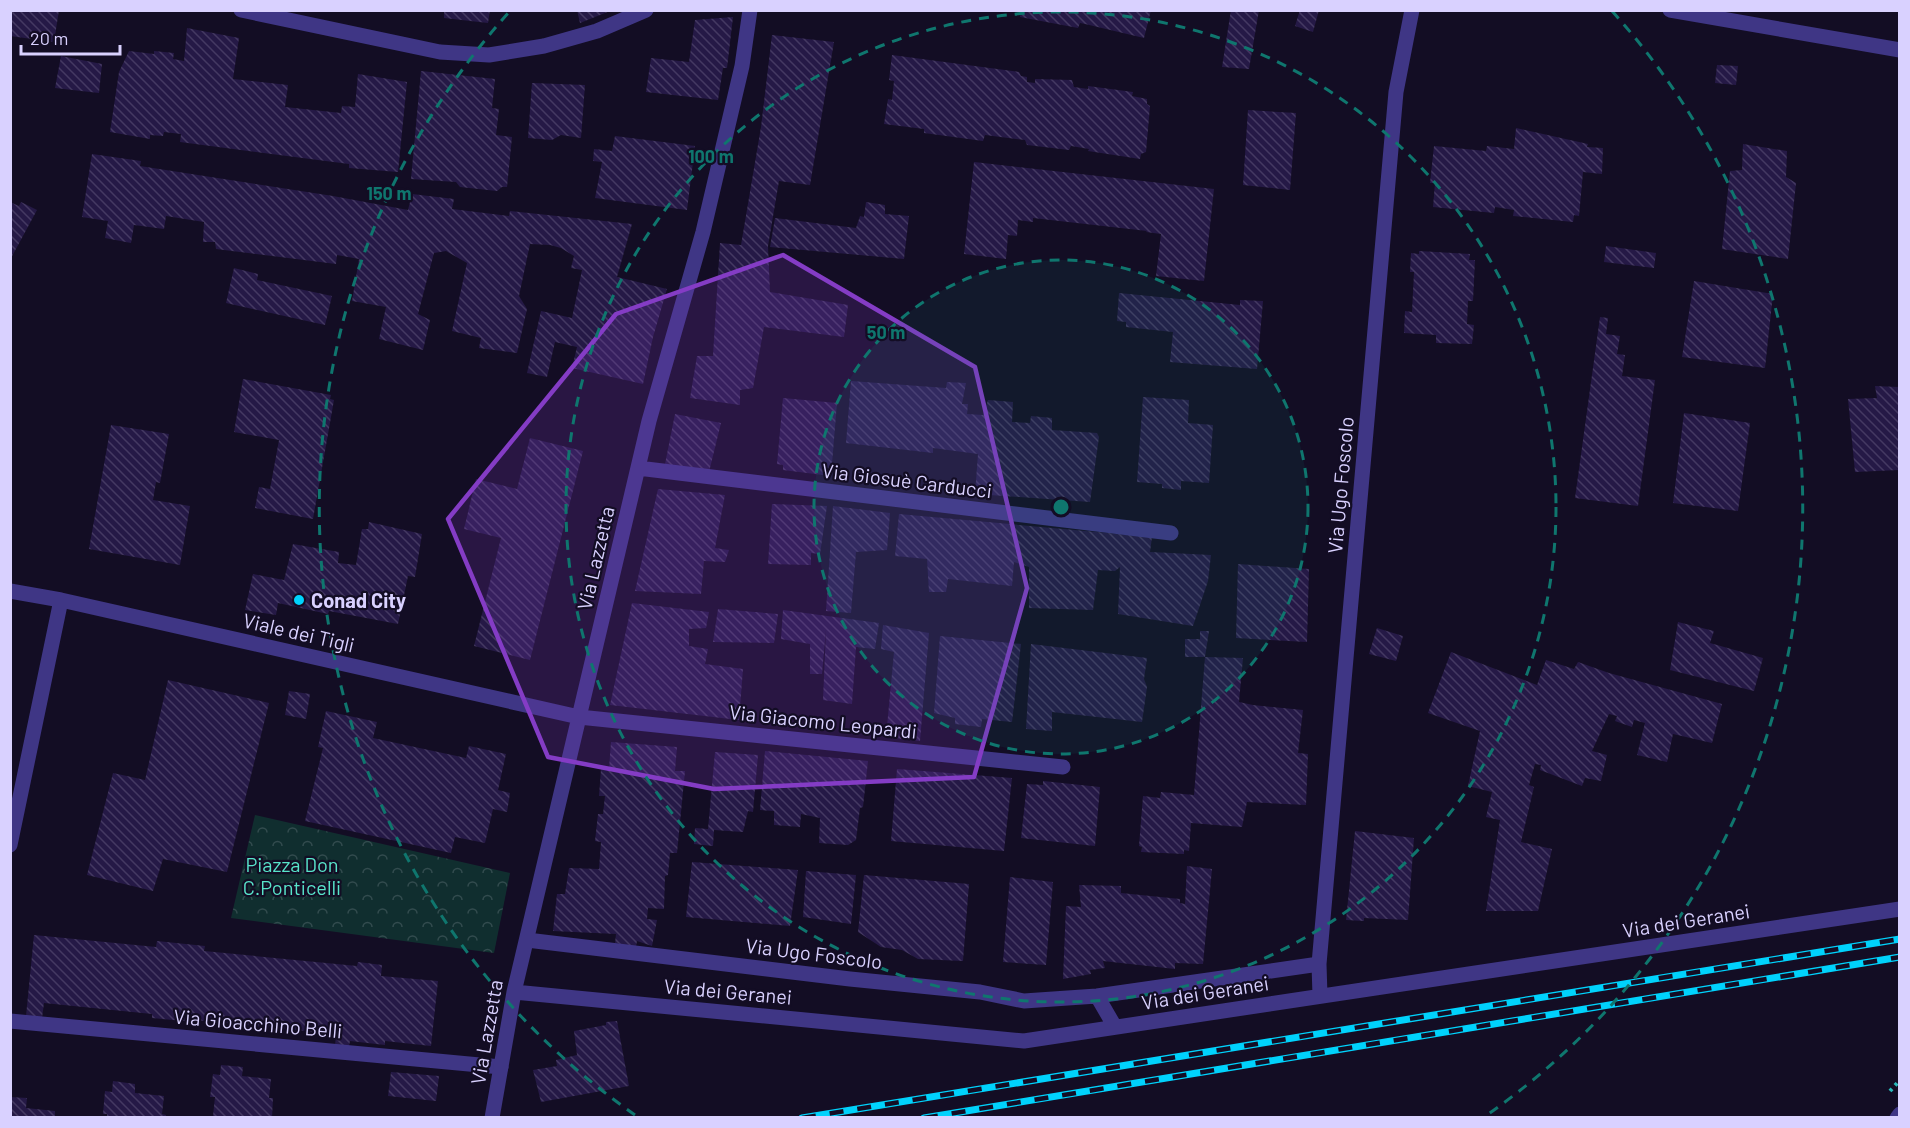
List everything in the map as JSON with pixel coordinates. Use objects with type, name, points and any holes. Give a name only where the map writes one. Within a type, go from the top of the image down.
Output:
[{"type":"street","points":[[241,10],[440,52],[489,55],[544,46],[597,31],[646,10]]},
{"type":"street","name":"Via Lazzetta","points":[[492,1118],[514,992],[526,940],[649,421],[708,210],[742,66],[750,10]]},
{"type":"street","name":"Via Ugo Foscolo","points":[[1320,996],[1319,964],[1396,92],[1412,10]]},
{"type":"street","points":[[1670,10],[1899,50]]},
{"type":"street","name":"Via Giosuè Carducci","points":[[638,468],[1171,533]]},
{"type":"street","name":"Viale dei Tigli","points":[[10,591],[61,600],[579,717]]},
{"type":"street","points":[[10,845],[61,600]]},
{"type":"street","name":"Via Giacomo Leopardi","points":[[579,717],[1063,767]]},
{"type":"street","name":"Via dei Geranei","points":[[514,992],[1024,1041],[1899,909]]},
{"type":"street","name":"Via Ugo Foscolo","points":[[526,940],[838,978],[980,992],[1024,1001],[1097,996],[1319,964]]},
{"type":"street","points":[[1097,996],[1115,1027]]},
{"type":"street","name":"Via Gioacchino Belli","points":[[10,1021],[501,1067]]},
{"type":"highlighted area","points":[[783,255],[975,367],[1027,588],[974,777],[714,789],[548,757],[448,519],[616,314]]},
{"type":"green space","name":"Piazza Don C.Ponticelli","points":[[255,815],[510,873],[494,953],[231,918]]},
{"type":"building","points":[[10,10],[59,10],[54,42],[10,36]]},
{"type":"building","points":[[444,10],[490,10],[488,23],[444,18]]},
{"type":"building","points":[[577,10],[610,10],[610,11],[580,23]]},
{"type":"building","points":[[1021,10],[1151,10],[1144,38],[1080,23],[1078,28],[1020,17]]},
{"type":"building","points":[[1231,10],[1259,10],[1249,69],[1222,67]]},
{"type":"building","points":[[1300,10],[1319,10],[1313,32],[1295,26]]},
{"type":"building","points":[[733,17],[727,68],[723,68],[718,100],[646,92],[651,58],[689,62],[695,20]]},
{"type":"building","points":[[187,28],[239,38],[233,79],[288,85],[285,107],[341,113],[342,106],[355,107],[358,74],[407,82],[398,172],[349,168],[349,164],[180,142],[181,134],[164,132],[163,136],[150,135],[150,139],[110,132],[119,72],[129,51],[154,54],[154,51],[174,53],[173,59],[184,61]]},
{"type":"building","points":[[772,35],[834,42],[810,185],[779,181],[768,246],[770,292],[848,305],[844,337],[764,327],[753,388],[740,390],[740,405],[690,398],[697,356],[713,356],[720,243],[741,245],[761,127]]},
{"type":"building","points":[[892,55],[1019,72],[1021,76],[1027,77],[1027,82],[1035,83],[1035,79],[1072,80],[1074,87],[1088,89],[1088,86],[1133,92],[1132,96],[1147,99],[1147,104],[1150,106],[1146,152],[1141,154],[1140,159],[1071,146],[1069,150],[1027,145],[1025,140],[985,135],[983,141],[924,133],[924,129],[884,124],[888,99],[892,100],[894,81],[889,80]]},
{"type":"building","points":[[61,56],[102,64],[99,93],[55,88]]},
{"type":"building","points":[[1717,65],[1738,66],[1736,85],[1715,83]]},
{"type":"building","points":[[421,71],[495,79],[492,108],[499,109],[496,135],[512,137],[507,187],[502,187],[497,191],[460,187],[456,182],[411,179]]},
{"type":"building","points":[[532,83],[585,85],[581,138],[561,135],[552,140],[528,138]]},
{"type":"building","points":[[1248,110],[1296,113],[1290,190],[1243,185]]},
{"type":"building","points":[[1516,128],[1588,144],[1587,147],[1603,148],[1602,174],[1583,172],[1579,216],[1574,215],[1573,222],[1513,216],[1514,210],[1495,207],[1494,213],[1433,207],[1435,183],[1430,183],[1434,146],[1486,151],[1487,146],[1514,149]]},
{"type":"building","points":[[615,136],[695,146],[687,210],[595,198],[602,162],[593,161],[594,149],[612,151]]},
{"type":"building","points":[[1743,144],[1787,151],[1786,177],[1796,183],[1788,259],[1722,249],[1730,171],[1742,170]]},
{"type":"building","points":[[92,154],[141,161],[140,166],[408,210],[412,194],[454,199],[452,209],[509,216],[510,211],[632,224],[617,277],[667,289],[653,337],[643,384],[572,368],[577,347],[555,342],[547,377],[527,373],[541,311],[572,318],[582,270],[571,268],[574,256],[561,248],[530,244],[519,296],[527,309],[517,353],[479,348],[481,338],[452,331],[467,263],[446,251],[434,253],[418,314],[430,320],[423,350],[379,339],[386,307],[352,301],[359,259],[337,255],[336,264],[216,249],[215,242],[203,242],[204,222],[166,216],[164,229],[134,225],[131,243],[105,238],[108,221],[82,217]]},
{"type":"building","points":[[974,162],[1214,189],[1204,281],[1156,276],[1161,234],[1033,218],[1033,222],[1018,220],[1017,236],[1008,235],[1006,259],[964,254]]},
{"type":"building","points":[[10,202],[19,206],[21,202],[37,210],[10,260]]},
{"type":"building","points":[[866,202],[885,205],[885,214],[909,216],[904,259],[770,247],[775,218],[856,228],[860,216],[864,217]]},
{"type":"building","points":[[1606,246],[1656,253],[1654,268],[1604,262]]},
{"type":"building","points":[[1419,251],[1470,254],[1469,260],[1475,260],[1473,301],[1468,301],[1467,324],[1474,325],[1472,344],[1436,343],[1436,335],[1404,333],[1405,311],[1412,312],[1414,272],[1410,272],[1411,253],[1419,254]]},
{"type":"building","points":[[234,268],[258,274],[257,280],[332,296],[325,325],[226,303]]},
{"type":"building","points":[[1694,281],[1773,294],[1765,368],[1682,357]]},
{"type":"building","points":[[1119,293],[1240,305],[1240,300],[1263,301],[1257,369],[1170,362],[1173,332],[1126,327],[1126,322],[1117,321]]},
{"type":"building","points":[[1600,317],[1608,318],[1606,334],[1620,336],[1617,354],[1625,355],[1622,376],[1655,380],[1638,506],[1575,498]]},
{"type":"building","points":[[243,379],[331,395],[330,399],[334,400],[313,519],[255,508],[259,487],[270,489],[279,440],[234,432]]},
{"type":"building","points":[[851,381],[946,388],[947,382],[966,383],[962,404],[968,404],[967,414],[983,415],[988,400],[1013,402],[1012,422],[1030,423],[1031,416],[1052,418],[1052,430],[1097,433],[1099,437],[1090,502],[975,494],[978,454],[933,448],[933,453],[846,443]]},
{"type":"building","points":[[1875,386],[1899,387],[1899,470],[1855,472],[1848,399],[1877,398]]},
{"type":"building","points":[[1143,397],[1189,400],[1188,423],[1213,425],[1209,483],[1181,481],[1181,490],[1162,488],[1162,484],[1137,482]]},
{"type":"building","points":[[783,398],[837,403],[831,476],[783,470],[783,465],[777,464]]},
{"type":"building","points":[[1684,413],[1750,423],[1738,511],[1673,503]]},
{"type":"building","points":[[675,414],[721,423],[709,472],[665,464]]},
{"type":"building","points":[[111,425],[169,434],[160,483],[156,482],[153,500],[190,506],[180,565],[89,549]]},
{"type":"building","points":[[530,438],[583,451],[530,660],[474,646],[501,538],[464,529],[476,479],[517,489]]},
{"type":"building","points":[[658,489],[725,495],[715,548],[729,550],[725,562],[704,561],[701,594],[635,591]]},
{"type":"building","points":[[772,504],[827,506],[820,554],[811,553],[811,565],[768,564]]},
{"type":"building","points":[[833,506],[890,513],[887,550],[856,552],[851,613],[826,611]]},
{"type":"building","points":[[899,514],[1152,537],[1150,552],[1211,555],[1208,581],[1193,626],[1118,614],[1120,567],[1115,571],[1098,570],[1093,610],[1029,608],[1029,567],[1014,562],[1012,586],[948,579],[946,592],[929,592],[927,559],[895,556]]},
{"type":"building","points":[[369,522],[422,534],[415,577],[408,576],[398,624],[329,611],[328,614],[278,603],[276,615],[245,610],[253,574],[284,580],[293,544],[339,552],[338,563],[356,565],[362,529],[368,529]]},
{"type":"building","points":[[1238,564],[1309,569],[1307,642],[1236,638]]},
{"type":"building","points":[[632,603],[709,612],[706,628],[689,629],[689,646],[708,649],[705,664],[743,669],[739,720],[610,705]]},
{"type":"building","points":[[718,609],[778,614],[774,643],[713,642]]},
{"type":"building","points":[[783,610],[879,623],[875,649],[856,647],[852,704],[823,700],[826,630],[822,674],[810,674],[810,644],[781,639]]},
{"type":"building","points":[[1678,622],[1714,631],[1710,643],[1763,658],[1754,691],[1670,670]]},
{"type":"building","points":[[883,625],[929,633],[920,741],[886,737],[894,652],[881,649]]},
{"type":"building","points":[[1377,628],[1403,636],[1396,661],[1369,654]]},
{"type":"building","points":[[1200,631],[1209,631],[1205,657],[1185,657],[1185,639],[1200,639]]},
{"type":"building","points":[[940,636],[1021,644],[1012,722],[982,719],[981,727],[955,724],[955,718],[934,713]]},
{"type":"building","points":[[1031,644],[1147,658],[1144,679],[1147,687],[1142,722],[1052,712],[1052,731],[1026,729]]},
{"type":"building","points":[[1451,652],[1537,685],[1546,660],[1574,669],[1578,662],[1609,673],[1722,704],[1712,743],[1673,734],[1667,762],[1637,755],[1645,723],[1634,720],[1632,727],[1615,721],[1617,716],[1609,714],[1592,751],[1607,755],[1601,781],[1585,778],[1582,786],[1540,770],[1541,765],[1535,764],[1529,785],[1534,787],[1521,842],[1552,849],[1538,911],[1486,911],[1500,820],[1486,817],[1492,792],[1468,786],[1480,731],[1428,713]]},
{"type":"building","points":[[1205,657],[1243,658],[1239,702],[1303,710],[1298,753],[1308,754],[1306,805],[1247,802],[1242,827],[1191,823],[1189,851],[1184,850],[1184,854],[1141,852],[1142,847],[1139,846],[1143,796],[1160,798],[1161,792],[1194,795]]},
{"type":"building","points":[[168,680],[269,703],[227,872],[163,859],[153,891],[87,875],[113,773],[145,780]]},
{"type":"building","points":[[289,691],[310,694],[306,719],[285,715]]},
{"type":"building","points":[[326,711],[377,722],[373,738],[466,758],[469,746],[506,754],[498,790],[510,793],[507,812],[493,809],[485,843],[455,837],[451,853],[305,821],[323,748],[318,747]]},
{"type":"building","points":[[611,742],[677,747],[675,771],[685,771],[677,853],[670,853],[668,875],[665,876],[664,909],[648,908],[647,919],[657,920],[652,946],[637,941],[636,947],[615,943],[616,934],[553,931],[557,894],[565,894],[569,868],[599,869],[601,842],[595,841],[598,814],[603,814],[605,796],[599,796],[601,769],[609,769]]},
{"type":"building","points":[[765,751],[868,761],[863,807],[860,808],[856,840],[848,845],[819,843],[820,818],[801,814],[800,827],[774,825],[774,811],[760,810]]},
{"type":"building","points":[[715,752],[758,755],[753,812],[748,811],[743,832],[714,830],[713,846],[694,844],[695,828],[708,829]]},
{"type":"building","points":[[897,769],[1012,778],[1004,851],[891,841]]},
{"type":"building","points":[[1043,781],[1100,787],[1095,846],[1021,838],[1027,784],[1043,785]]},
{"type":"building","points":[[1355,831],[1414,838],[1408,920],[1364,918],[1364,921],[1346,920]]},
{"type":"building","points":[[692,862],[798,870],[790,926],[686,917]]},
{"type":"building","points":[[1187,866],[1212,869],[1203,964],[1175,963],[1175,969],[1103,961],[1105,968],[1090,970],[1091,974],[1063,979],[1066,906],[1081,907],[1079,885],[1121,886],[1121,893],[1180,899],[1180,903],[1185,904]]},
{"type":"building","points":[[806,871],[856,875],[851,924],[803,917]]},
{"type":"building","points":[[864,875],[969,884],[963,961],[918,959],[902,950],[881,947],[858,932]]},
{"type":"building","points":[[1010,877],[1053,882],[1046,965],[1003,962]]},
{"type":"building","points":[[34,935],[156,947],[157,941],[205,946],[204,951],[357,966],[358,962],[382,965],[381,976],[438,981],[431,1046],[385,1041],[385,1045],[350,1041],[349,1046],[335,1046],[336,1034],[152,1018],[152,1014],[44,1003],[42,1018],[26,1016]]},
{"type":"building","points":[[617,1021],[629,1086],[541,1102],[533,1070],[557,1066],[556,1060],[577,1055],[574,1031]]},
{"type":"building","points":[[221,1065],[243,1067],[242,1076],[271,1079],[269,1098],[273,1098],[272,1118],[213,1116],[215,1097],[210,1097],[213,1074],[220,1075]]},
{"type":"building","points":[[391,1072],[439,1076],[436,1101],[388,1096]]},
{"type":"building","points":[[113,1081],[135,1084],[135,1093],[164,1096],[162,1114],[166,1115],[166,1118],[107,1118],[107,1114],[103,1114],[105,1091],[112,1092]]},
{"type":"building","points":[[10,1097],[27,1098],[26,1108],[55,1111],[55,1118],[10,1118]]},
{"type":"railway","points":[[802,1118],[1900,939]]},
{"type":"railway","points":[[924,1118],[1900,957]]},
{"type":"place","name":"Conad City","points":[[299,600]]}]
